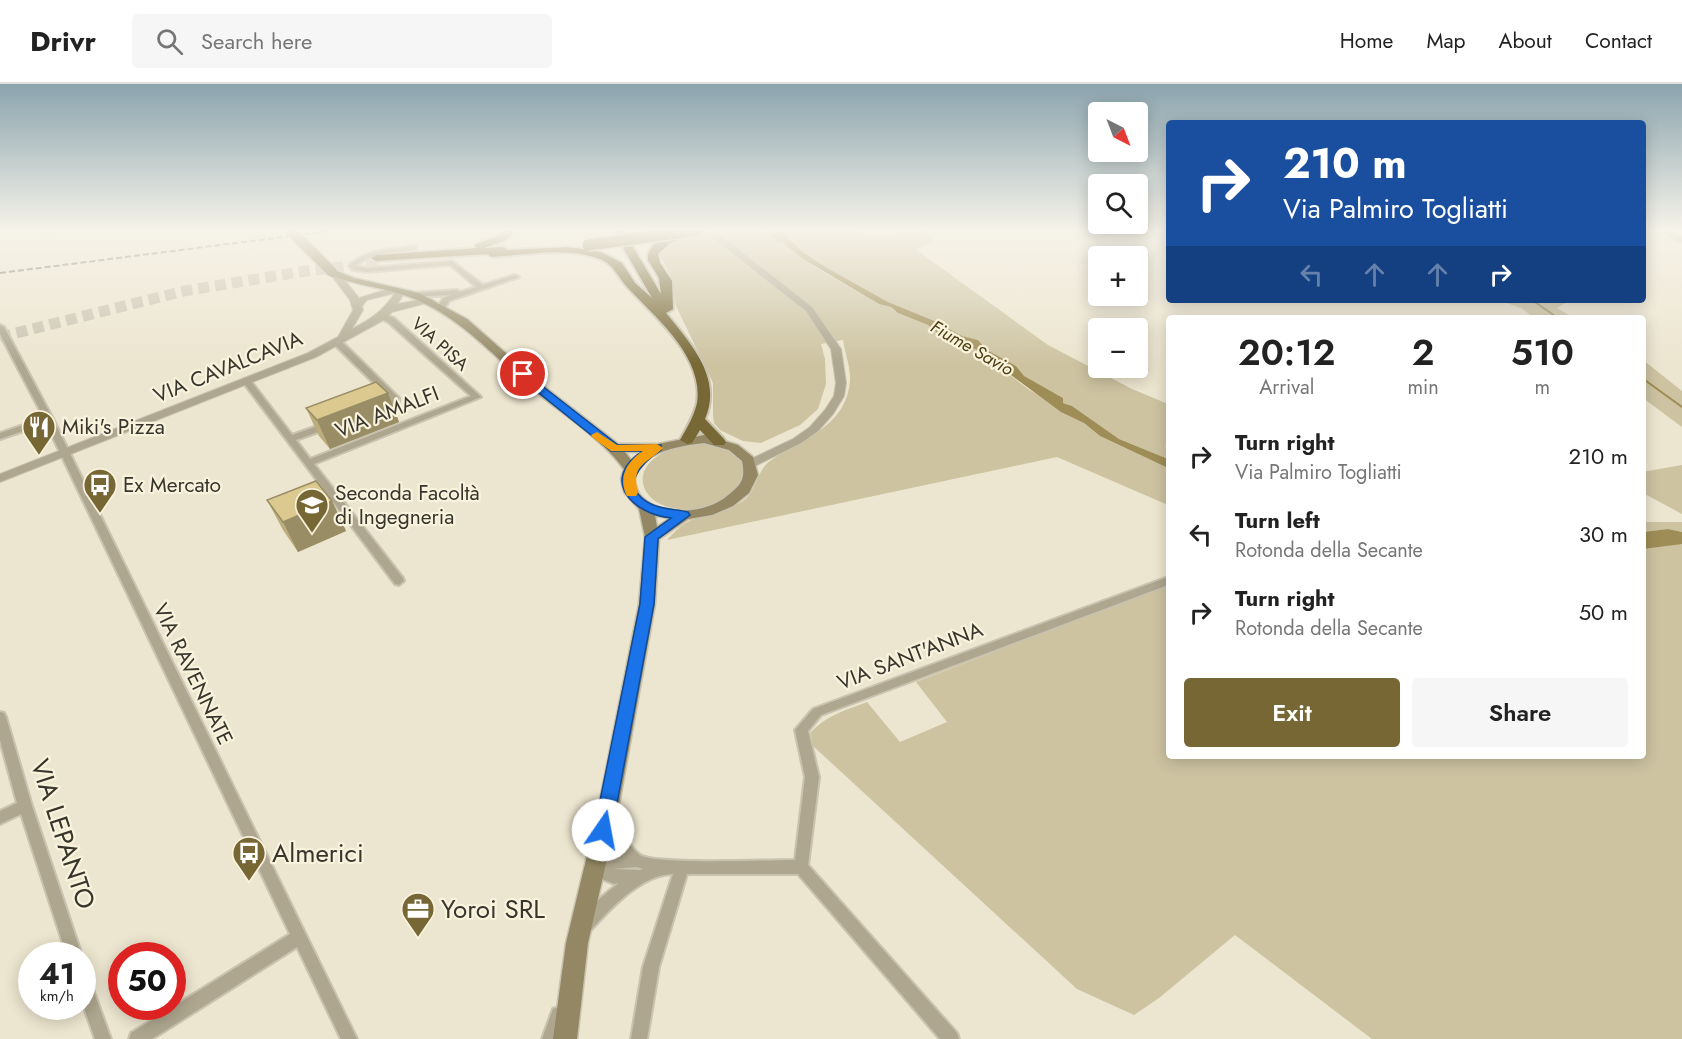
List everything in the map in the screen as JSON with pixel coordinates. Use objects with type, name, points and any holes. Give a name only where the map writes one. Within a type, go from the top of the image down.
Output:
[{"type":"highway","points":[[624,275],[631,285],[654,306],[690,351]]},
{"type":"highway","points":[[641,275],[690,351],[704,386],[705,403],[700,421],[687,440]]},
{"type":"highway","points":[[661,275],[666,284],[668,316]]},
{"type":"highway","points":[[700,421],[719,442]]},
{"type":"main road","points":[[336,275],[415,294],[463,321],[538,388],[615,448],[631,470]]},
{"type":"main road","points":[[615,448],[657,448],[687,440],[719,442],[747,459],[751,479],[745,490],[733,501],[708,512],[684,515],[663,513],[646,507],[636,500],[630,491],[628,478],[631,470],[641,458],[657,448]]},
{"type":"main road","points":[[565,1039],[579,937],[608,810],[647,604],[652,537],[646,507]]},
{"type":"main road","points":[[652,537],[684,515]]},
{"type":"street","points":[[334,275],[357,306],[364,298],[398,291]]},
{"type":"street","points":[[466,275],[482,288]]},
{"type":"street","points":[[747,459],[781,449],[814,429],[839,396],[841,383],[836,349],[809,309],[765,275]]},
{"type":"street","points":[[415,294],[463,292],[515,277]]},
{"type":"street","name":"VIA CAVALCAVIA","points":[[385,313],[398,291]]},
{"type":"street","points":[[436,305],[463,292]]},
{"type":"street","points":[[436,305],[447,293]]},
{"type":"street","name":"VIA CAVALCAVIA","points":[[0,478],[247,382],[337,342],[385,313],[411,303],[436,305]]},
{"type":"street","name":"VIA CAVALCAVIA","points":[[337,342],[353,322],[358,310],[357,306]]},
{"type":"street","name":"VIA PISA","points":[[385,313],[477,397]]},
{"type":"street","name":"VIA RAVENNATE","points":[[0,327],[49,419],[298,938],[349,1039]]},
{"type":"street","points":[[337,342],[396,400],[375,408]]},
{"type":"street","points":[[247,382],[399,581]]},
{"type":"street","name":"VIA AMALFI","points":[[310,462],[477,397]]},
{"type":"street","points":[[0,436],[49,419]]},
{"type":"street","points":[[292,438],[333,423]]},
{"type":"street","name":"VIA SANT'ANNA","points":[[801,867],[812,777],[801,730],[817,712],[1166,582]]},
{"type":"street","name":"VIA LEPANTO","points":[[1,724],[25,806],[70,942]]},
{"type":"street","points":[[0,818],[25,806]]},
{"type":"street","points":[[608,810],[612,828],[639,868]]},
{"type":"street","points":[[639,1039],[651,967],[681,867]]},
{"type":"street","points":[[595,869],[614,877],[639,868],[801,867],[951,1039]]},
{"type":"street","points":[[550,1039],[565,997],[579,937],[639,868]]},
{"type":"street","points":[[137,1039],[298,938]]},
{"type":"street","points":[[96,1019],[103,1039]]},
{"type":"shaded area","points":[[670,275],[828,275],[879,304],[891,307],[898,313],[928,325],[937,333],[977,350],[1028,389],[1084,423],[1100,436],[1166,467],[1166,504],[1057,457],[667,540],[687,522],[736,506],[748,497],[765,465],[821,430],[832,420],[847,397],[850,381],[843,340],[821,344],[825,359],[826,384],[818,409],[800,425],[761,443],[743,441],[720,430],[714,423],[713,383],[676,306]]},
{"type":"shaded area","points":[[829,275],[839,275],[888,302],[937,322],[962,336],[978,340],[987,350],[1016,366],[1024,376],[1063,398],[1063,403],[1072,406],[1119,439],[1166,458],[1166,467],[1100,436],[1084,423],[1061,412],[977,350],[937,333],[928,325],[898,313],[891,307],[879,304]]},
{"type":"shaded area","points":[[839,275],[950,275],[1048,345],[1088,366],[1088,378],[1111,378],[1166,403],[1166,458],[1119,439],[1072,406],[1063,403],[1063,398],[1023,376],[1016,366],[987,350],[978,340],[962,336],[937,322],[888,302]]},
{"type":"shaded area","points":[[1507,303],[1566,303],[1557,308],[1569,315],[1530,315],[1521,308]]},
{"type":"shaded area","points":[[1646,362],[1682,391],[1682,427],[1646,400]]},
{"type":"shaded area","points":[[705,444],[730,451],[743,463],[747,469],[739,490],[711,506],[684,509],[664,506],[650,496],[643,484],[645,470],[655,458],[675,448]]},
{"type":"shaded area","points":[[1682,465],[1682,514],[1646,495],[1646,471]]},
{"type":"shaded area","points":[[1646,522],[1682,522],[1682,532],[1668,529],[1646,532]]},
{"type":"shaded area","points":[[1668,529],[1682,532],[1682,544],[1646,549],[1646,532]]},
{"type":"shaded area","points":[[1682,544],[1682,1039],[1372,1039],[1235,935],[1159,998],[1134,1015],[1077,989],[812,745],[811,732],[817,726],[837,714],[867,702],[900,742],[947,722],[916,682],[1166,586],[1166,759],[1646,759],[1646,548]]},
{"type":"building","points":[[376,382],[388,393],[317,420],[306,408]]},
{"type":"building","points":[[316,481],[332,501],[283,522],[267,500]]},
{"type":"waterway","points":[[1536,303],[1554,315]]},
{"type":"waterway","points":[[1646,381],[1682,407]]},
{"type":"tunnel","points":[[0,337],[184,291],[284,275]]},
{"type":"slow traffic","points":[[597,435],[615,448],[657,448],[641,458],[631,470],[628,478],[632,493]]},
{"type":"place","name":"Miki's Pizza","points":[[39,456]]},
{"type":"place","name":"Ex Mercato","points":[[100,514]]},
{"type":"place","name":"Seconda Facoltà di Ingegneria","points":[[312,534]]},
{"type":"place","name":"Almerici","points":[[249,882]]},
{"type":"place","name":"Yoroi SRL","points":[[418,938]]},
{"type":"route","points":[[523,374],[593,433],[615,448],[657,448],[641,458],[631,470],[628,478],[630,491],[636,500],[646,507],[663,513],[684,515],[652,537],[647,604],[603,830]]},
{"type":"water label","name":"Fiume Savio","points":[[972,348]]}]
